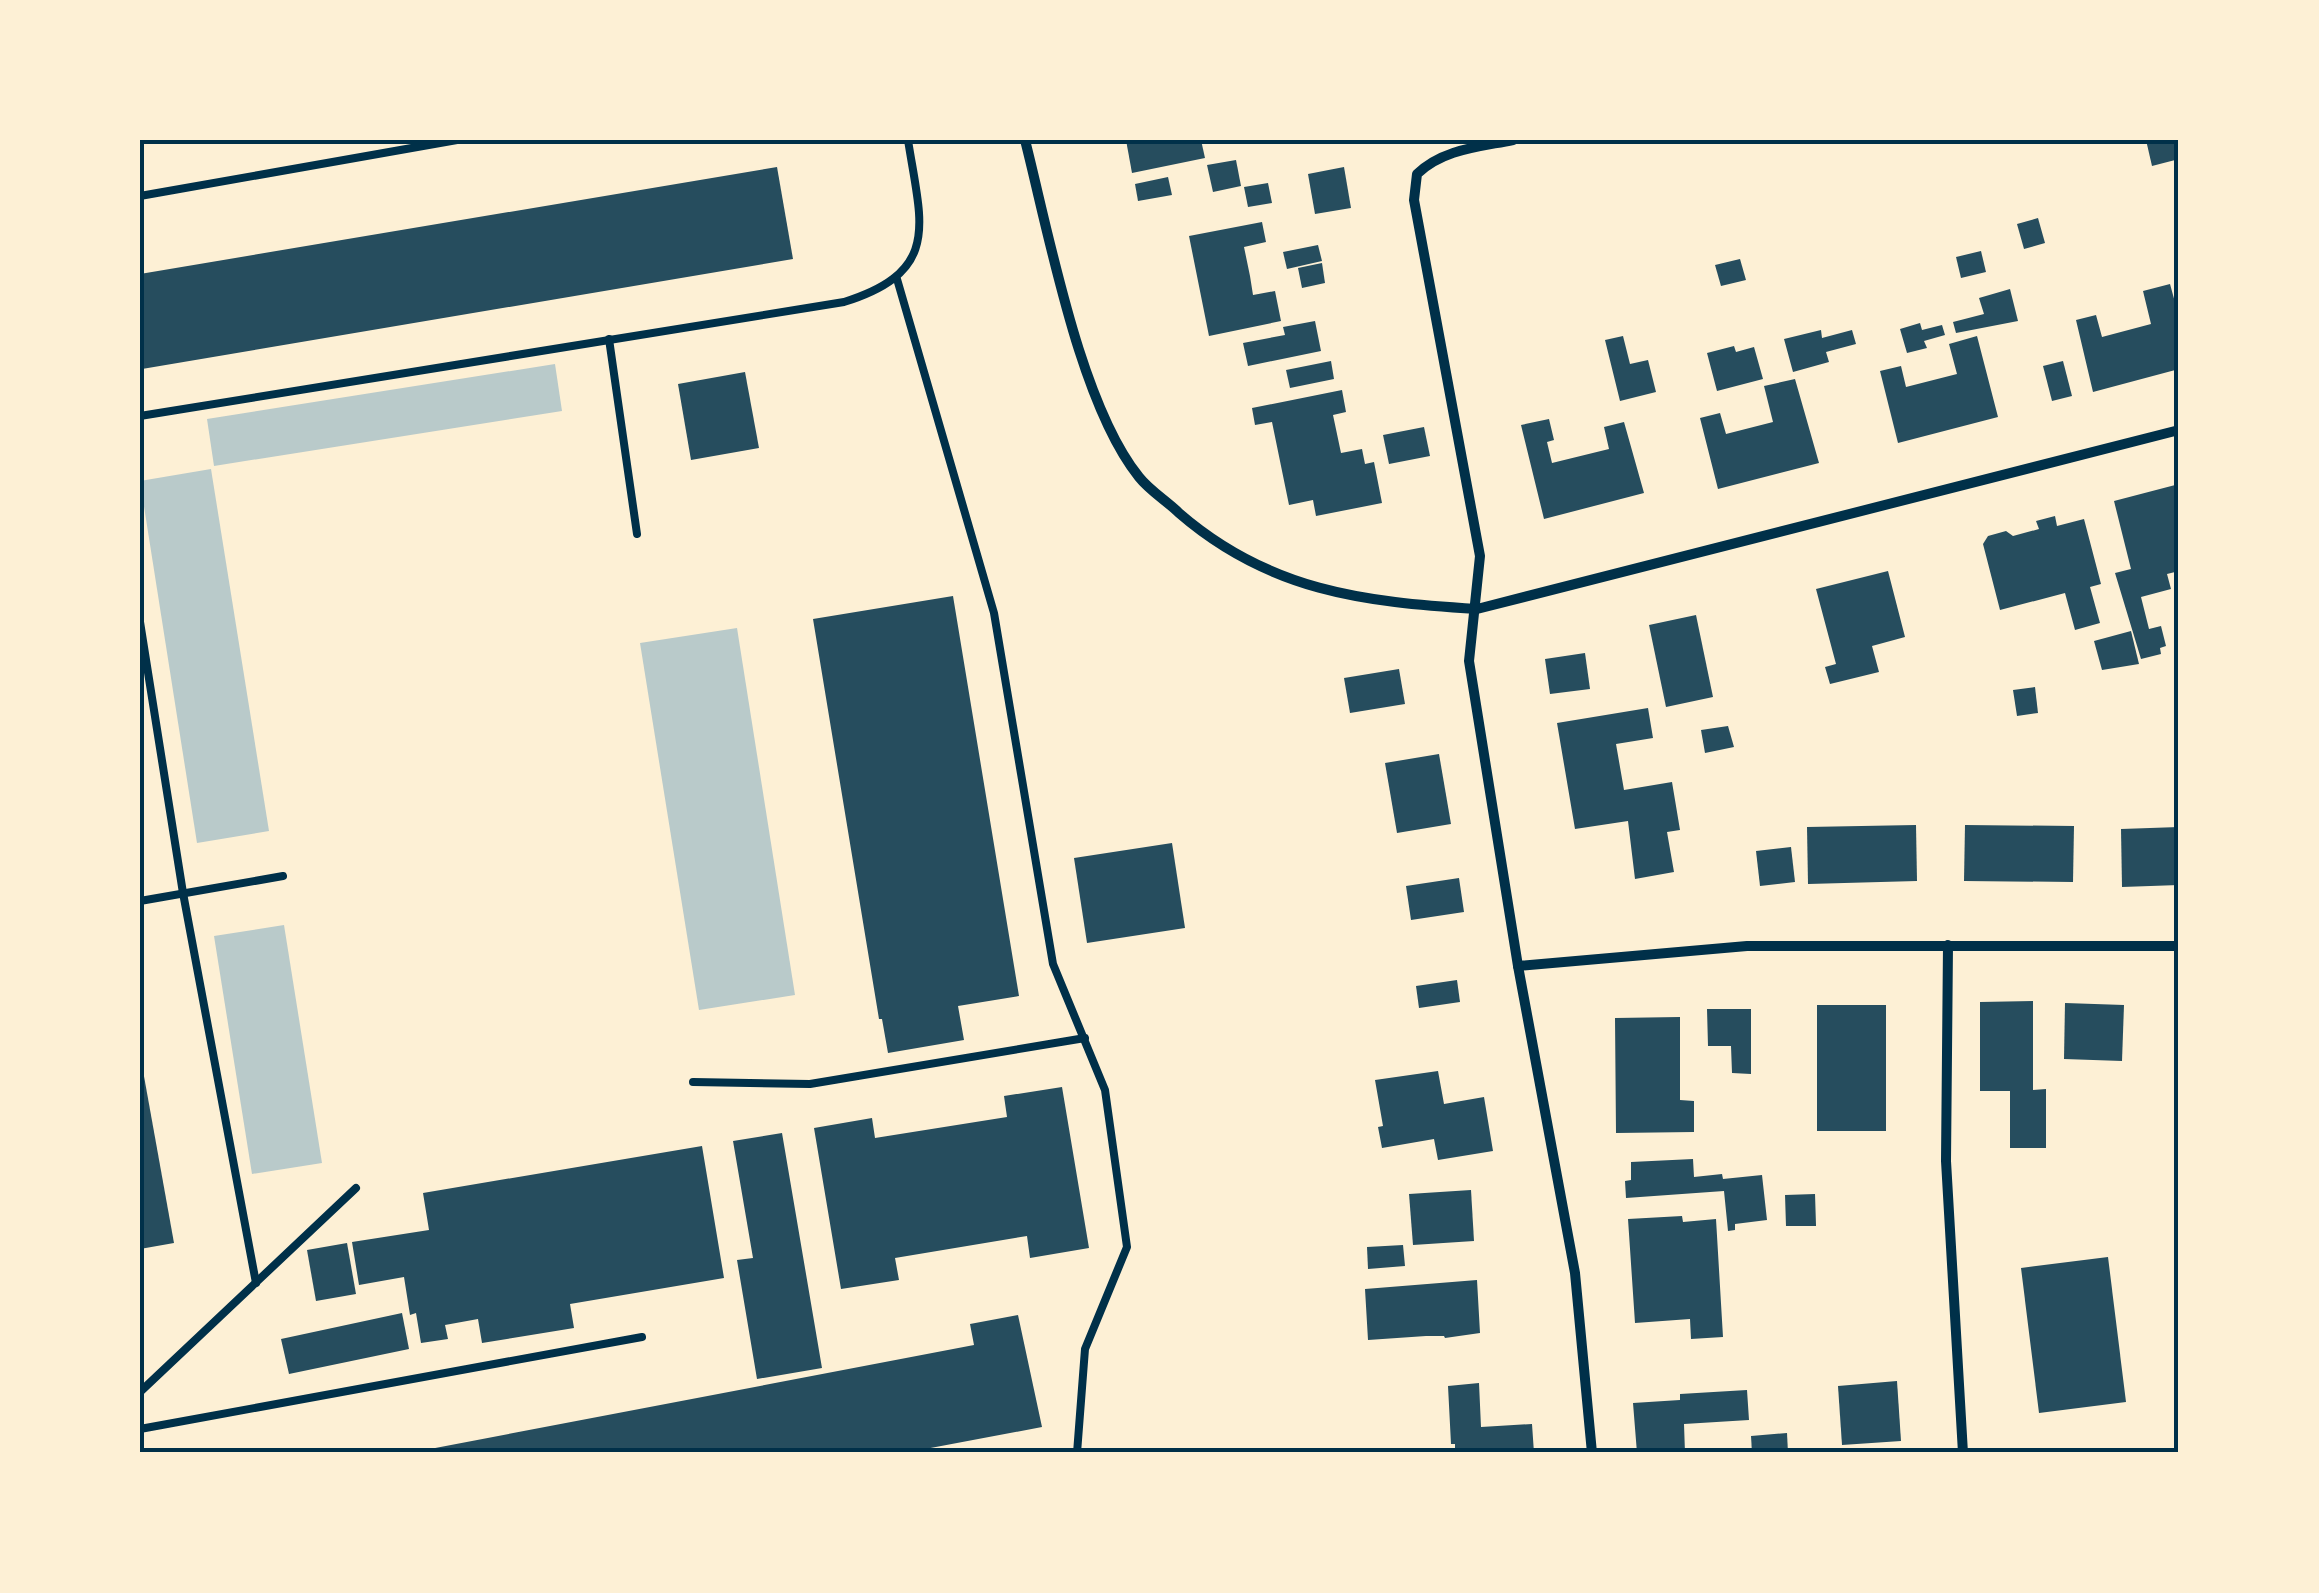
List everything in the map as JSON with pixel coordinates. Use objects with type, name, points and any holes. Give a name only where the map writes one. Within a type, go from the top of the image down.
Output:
[{"type":"street","points":[[1025,140],[1094,390],[1114,435],[1140,478],[1194,525],[1249,562],[1302,584],[1388,604],[1477,609],[2179,430]]},
{"type":"street","points":[[1514,140],[1430,161],[1416,174],[1414,200],[1480,556],[1469,661],[1518,966],[1574,1272],[1592,1453]]},
{"type":"street","points":[[1948,944],[1946,1161],[1963,1453]]},
{"type":"street","points":[[1518,966],[1748,946],[2179,946]]},
{"type":"lane","points":[[140,196],[457,140]]},
{"type":"lane","points":[[140,416],[844,302],[874,292],[897,279],[910,262],[920,236],[908,140]]},
{"type":"lane","points":[[897,279],[994,613],[1053,964],[1105,1090],[1127,1246],[1085,1349],[1077,1453]]},
{"type":"lane","points":[[609,339],[637,534]]},
{"type":"lane","points":[[140,622],[183,892],[256,1283]]},
{"type":"lane","points":[[140,901],[283,876]]},
{"type":"lane","points":[[693,1082],[810,1084],[1085,1038]]},
{"type":"lane","points":[[140,1392],[356,1188]]},
{"type":"lane","points":[[140,1430],[642,1336]]},
{"type":"shaded area","points":[[555,364],[562,411],[214,466],[207,419]]},
{"type":"shaded area","points":[[211,469],[269,831],[197,843],[140,481]]},
{"type":"shaded area","points":[[737,628],[795,995],[699,1010],[640,643]]},
{"type":"shaded area","points":[[284,925],[322,1163],[252,1174],[214,936]]},
{"type":"building","points":[[1126,140],[1201,140],[1205,158],[1132,173]]},
{"type":"building","points":[[2146,140],[2179,140],[2179,159],[2152,166]]},
{"type":"building","points":[[1236,160],[1241,186],[1213,192],[1207,165]]},
{"type":"building","points":[[777,167],[793,259],[142,369],[140,274]]},
{"type":"building","points":[[1344,167],[1351,208],[1315,214],[1308,174]]},
{"type":"building","points":[[1168,177],[1172,195],[1138,201],[1135,184]]},
{"type":"building","points":[[1268,183],[1272,203],[1248,207],[1244,187]]},
{"type":"building","points":[[2038,218],[2045,243],[2024,249],[2017,224]]},
{"type":"building","points":[[1262,222],[1266,242],[1244,247],[1253,295],[1275,291],[1281,321],[1209,336],[1189,236]]},
{"type":"building","points":[[1318,245],[1322,261],[1287,269],[1283,252]]},
{"type":"building","points":[[1981,251],[1986,272],[1961,278],[1956,257]]},
{"type":"building","points":[[1740,259],[1746,280],[1721,286],[1715,265]]},
{"type":"building","points":[[1322,263],[1325,283],[1302,288],[1298,268]]},
{"type":"building","points":[[2170,284],[2179,317],[2179,369],[2093,392],[2076,320],[2096,315],[2102,337],[2151,324],[2143,291]]},
{"type":"building","points":[[2010,289],[2018,321],[1956,333],[1953,322],[1984,314],[1979,298]]},
{"type":"building","points":[[1315,321],[1321,351],[1248,366],[1243,343],[1285,335],[1283,327]]},
{"type":"building","points":[[1920,323],[1922,330],[1942,325],[1945,335],[1924,341],[1927,348],[1907,353],[1900,329]]},
{"type":"building","points":[[1821,330],[1822,338],[1852,330],[1856,344],[1826,352],[1829,362],[1793,372],[1784,339]]},
{"type":"building","points":[[1623,336],[1630,364],[1648,360],[1656,392],[1620,401],[1605,340]]},
{"type":"building","points":[[1977,336],[1998,417],[1898,443],[1880,371],[1901,366],[1906,387],[1957,374],[1949,344]]},
{"type":"building","points":[[1734,346],[1736,352],[1754,347],[1763,379],[1717,391],[1707,353]]},
{"type":"building","points":[[1331,361],[1334,379],[1290,388],[1286,370]]},
{"type":"building","points":[[2063,361],[2072,396],[2052,401],[2043,366]]},
{"type":"building","points":[[745,372],[759,448],[691,460],[678,384]]},
{"type":"building","points":[[1795,379],[1819,463],[1718,489],[1700,418],[1720,413],[1726,434],[1773,422],[1764,386]]},
{"type":"building","points":[[1342,390],[1346,412],[1333,415],[1341,453],[1362,449],[1365,464],[1374,462],[1382,503],[1316,516],[1313,500],[1289,505],[1272,422],[1255,425],[1252,408]]},
{"type":"building","points":[[1549,419],[1554,440],[1547,442],[1552,463],[1609,449],[1604,427],[1624,422],[1644,493],[1544,519],[1521,425]]},
{"type":"building","points":[[1424,427],[1430,456],[1389,464],[1383,435]]},
{"type":"building","points":[[2179,484],[2179,571],[2167,574],[2171,589],[2141,597],[2149,629],[2161,626],[2166,646],[2160,648],[2161,654],[2141,659],[2115,573],[2131,569],[2114,501]]},
{"type":"building","points":[[2055,516],[2057,526],[2084,519],[2101,584],[2090,587],[2100,623],[2075,630],[2065,593],[2000,610],[1983,544],[1988,536],[2006,531],[2013,536],[2039,529],[2036,521]]},
{"type":"building","points":[[1888,571],[1905,637],[1872,646],[1879,672],[1830,684],[1825,667],[1836,664],[1816,589]]},
{"type":"building","points":[[953,596],[1019,996],[958,1006],[964,1040],[888,1053],[879,1019],[813,619]]},
{"type":"building","points":[[1696,615],[1713,697],[1666,707],[1649,625]]},
{"type":"building","points":[[2131,631],[2139,664],[2102,670],[2094,641]]},
{"type":"building","points":[[1585,653],[1590,689],[1550,694],[1545,659]]},
{"type":"building","points":[[1399,669],[1405,704],[1350,713],[1344,678]]},
{"type":"building","points":[[2035,687],[2038,713],[2017,716],[2013,690]]},
{"type":"building","points":[[1648,708],[1653,738],[1616,744],[1624,790],[1672,782],[1680,830],[1667,832],[1674,872],[1635,879],[1628,821],[1575,829],[1557,723]]},
{"type":"building","points":[[1728,726],[1734,747],[1705,753],[1701,730]]},
{"type":"building","points":[[1439,754],[1451,824],[1397,833],[1385,763]]},
{"type":"building","points":[[1916,825],[1917,881],[1808,884],[1807,827]]},
{"type":"building","points":[[1965,825],[2074,826],[2073,882],[1964,881]]},
{"type":"building","points":[[2179,827],[2179,885],[2122,887],[2121,829]]},
{"type":"building","points":[[1172,843],[1185,928],[1087,943],[1074,858]]},
{"type":"building","points":[[1791,847],[1795,882],[1760,886],[1756,851]]},
{"type":"building","points":[[1459,878],[1464,912],[1411,920],[1406,886]]},
{"type":"building","points":[[1457,980],[1460,1002],[1419,1008],[1416,986]]},
{"type":"building","points":[[2033,1001],[2033,1090],[2046,1089],[2046,1148],[2010,1148],[2010,1091],[1980,1091],[1980,1002]]},
{"type":"building","points":[[2065,1003],[2124,1005],[2122,1061],[2064,1059]]},
{"type":"building","points":[[1817,1005],[1886,1005],[1886,1131],[1817,1131]]},
{"type":"building","points":[[1707,1009],[1751,1009],[1751,1074],[1732,1073],[1731,1046],[1708,1046]]},
{"type":"building","points":[[1680,1017],[1680,1100],[1694,1101],[1694,1132],[1616,1133],[1615,1018]]},
{"type":"building","points":[[140,1054],[174,1243],[140,1249]]},
{"type":"building","points":[[1438,1071],[1444,1104],[1484,1097],[1493,1151],[1438,1160],[1434,1139],[1382,1148],[1378,1127],[1383,1126],[1375,1080]]},
{"type":"building","points":[[1062,1087],[1089,1248],[1030,1258],[1027,1236],[895,1258],[899,1280],[841,1289],[814,1128],[872,1118],[875,1138],[1007,1117],[1004,1096]]},
{"type":"building","points":[[782,1133],[822,1368],[757,1379],[737,1260],[753,1258],[733,1141]]},
{"type":"building","points":[[702,1146],[724,1278],[570,1304],[574,1328],[482,1343],[478,1319],[445,1325],[448,1339],[421,1343],[416,1313],[410,1315],[404,1277],[359,1285],[352,1242],[429,1230],[423,1193]]},
{"type":"building","points":[[1693,1159],[1694,1177],[1762,1175],[1767,1220],[1735,1224],[1735,1230],[1728,1231],[1724,1191],[1626,1198],[1625,1181],[1631,1180],[1631,1162]]},
{"type":"building","points":[[1471,1190],[1474,1241],[1413,1245],[1409,1194]]},
{"type":"building","points":[[1815,1194],[1816,1226],[1786,1226],[1785,1195]]},
{"type":"building","points":[[1682,1216],[1683,1222],[1716,1219],[1723,1337],[1691,1339],[1690,1319],[1635,1323],[1628,1219]]},
{"type":"building","points":[[347,1243],[356,1294],[316,1301],[307,1250]]},
{"type":"building","points":[[1403,1245],[1405,1266],[1368,1269],[1367,1247]]},
{"type":"building","points":[[2108,1257],[2126,1402],[2039,1413],[2021,1268]]},
{"type":"building","points":[[1477,1280],[1480,1333],[1368,1340],[1365,1289]]},
{"type":"building","points":[[402,1313],[409,1349],[289,1374],[281,1339]]},
{"type":"building","points":[[1018,1315],[1042,1427],[904,1453],[409,1453],[974,1345],[970,1324]]},
{"type":"building","points":[[1897,1381],[1901,1441],[1842,1445],[1838,1386]]},
{"type":"building","points":[[1479,1383],[1481,1427],[1532,1424],[1534,1453],[1455,1453],[1455,1444],[1451,1444],[1448,1386]]},
{"type":"building","points":[[1747,1390],[1749,1420],[1684,1424],[1685,1453],[1637,1453],[1633,1403],[1680,1400],[1680,1394]]},
{"type":"building","points":[[1787,1433],[1788,1453],[1752,1453],[1751,1436]]}]
